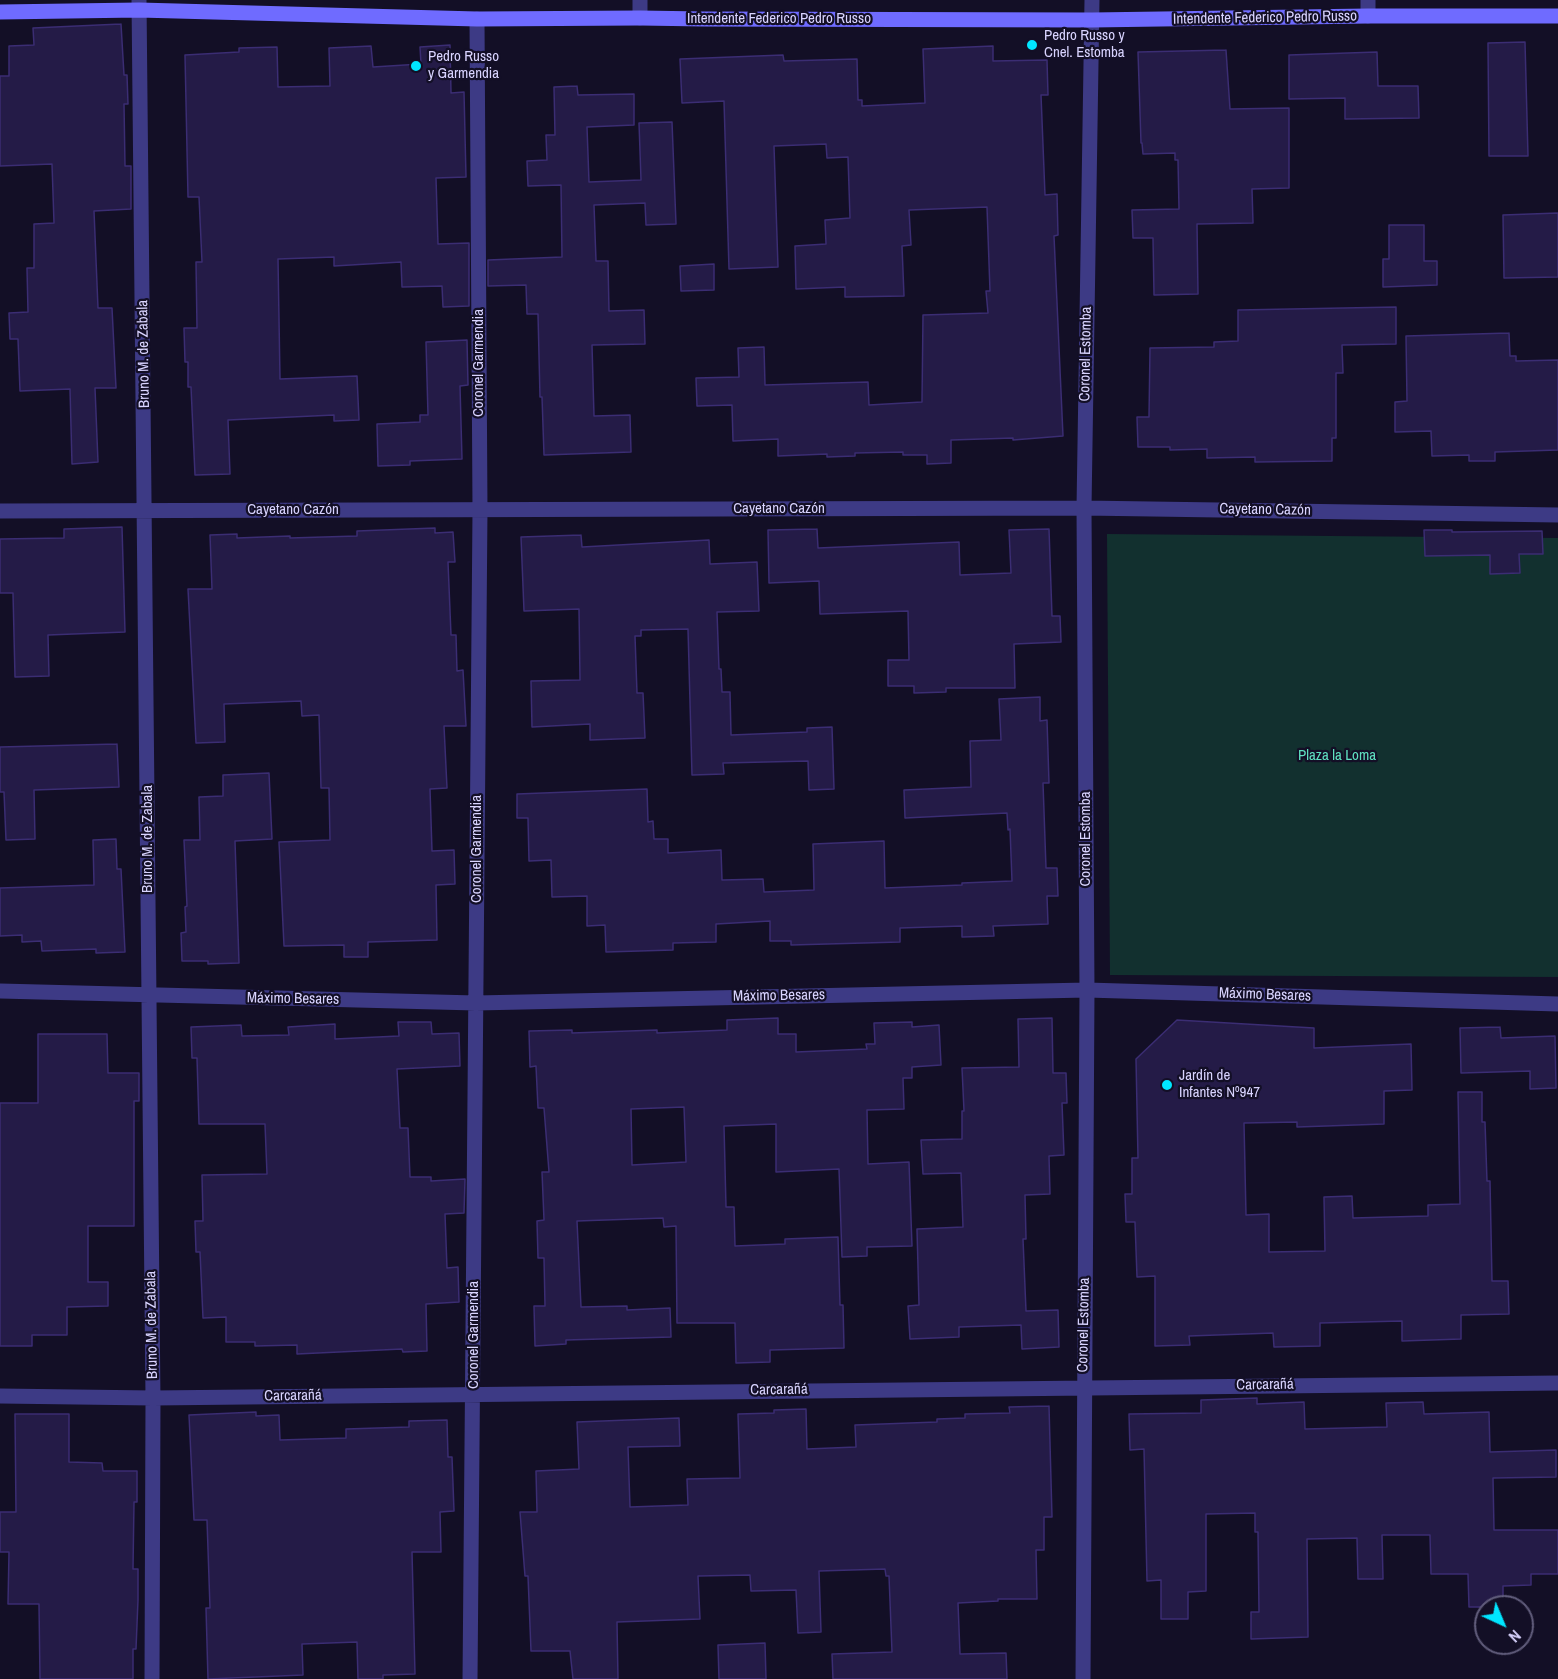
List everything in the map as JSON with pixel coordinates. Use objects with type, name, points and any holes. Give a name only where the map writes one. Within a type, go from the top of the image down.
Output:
[{"type":"street","points":[[640,0],[640,18]]},
{"type":"street","name":"Coronel Estomba","points":[[1083,1679],[1087,990],[1084,508],[1092,0]]},
{"type":"street","points":[[1368,0],[1368,16]]},
{"type":"street","name":"Intendente Federico Pedro Russo","points":[[0,12],[139,5],[477,19],[1092,20],[1558,16]]},
{"type":"street","name":"Bruno M. de Zabala","points":[[139,5],[146,510],[148,995],[153,1398],[152,1679]]},
{"type":"street","name":"Coronel Garmendia","points":[[470,1679],[480,510],[477,19]]},
{"type":"street","name":"Cayetano Cazón","points":[[0,511],[1084,508],[1558,515]]},
{"type":"street","name":"Máximo Besares","points":[[0,991],[476,1003],[1087,990],[1558,1004]]},
{"type":"street","name":"Carcarañá","points":[[0,1396],[153,1398],[1558,1383]]},
{"type":"green space","name":"Plaza la Loma","points":[[1107,534],[1558,538],[1558,977],[1110,975]]},
{"type":"building","points":[[121,24],[128,104],[124,104],[125,166],[131,166],[131,209],[94,211],[98,308],[112,308],[116,388],[95,388],[98,462],[72,464],[70,389],[20,391],[18,339],[10,339],[9,313],[28,312],[27,268],[34,268],[34,224],[54,223],[52,164],[0,166],[0,76],[9,76],[9,46],[34,45],[33,28]]},
{"type":"building","points":[[1525,42],[1528,156],[1489,156],[1488,43]]},
{"type":"building","points":[[450,45],[451,93],[464,92],[466,177],[436,178],[438,244],[469,243],[469,306],[443,307],[442,286],[402,287],[401,262],[334,266],[334,257],[278,259],[280,379],[357,376],[359,420],[334,421],[334,415],[228,420],[230,474],[195,475],[191,387],[188,387],[188,362],[185,362],[184,328],[197,328],[196,262],[202,262],[199,197],[188,197],[185,55],[239,52],[239,48],[277,47],[278,87],[330,86],[329,48],[371,46],[373,67],[421,64],[420,47]]},
{"type":"building","points":[[993,46],[993,61],[1047,60],[1048,95],[1041,95],[1045,195],[1057,194],[1058,235],[1054,236],[1063,436],[1013,440],[1013,438],[951,440],[951,463],[927,464],[927,455],[903,455],[903,452],[855,453],[855,456],[827,457],[827,454],[778,456],[778,439],[733,441],[732,405],[697,406],[696,378],[739,377],[738,348],[764,347],[765,385],[868,382],[869,405],[922,402],[923,315],[988,313],[986,291],[990,291],[987,207],[909,210],[911,245],[902,246],[904,296],[845,297],[845,287],[796,289],[795,246],[826,244],[825,220],[850,218],[848,157],[827,158],[826,144],[774,146],[778,267],[729,269],[724,101],[682,103],[680,59],[783,55],[784,61],[857,59],[858,100],[862,100],[862,106],[925,103],[923,49]]},
{"type":"building","points":[[1226,50],[1230,109],[1289,108],[1289,188],[1252,189],[1253,223],[1197,224],[1198,294],[1154,295],[1153,238],[1133,238],[1132,210],[1179,209],[1178,160],[1175,160],[1175,153],[1143,154],[1138,52]]},
{"type":"building","points":[[1377,52],[1378,86],[1418,86],[1419,118],[1345,119],[1345,98],[1289,99],[1289,55]]},
{"type":"building","points":[[577,86],[578,95],[634,94],[634,125],[587,127],[589,182],[641,180],[639,123],[672,122],[676,224],[646,225],[645,203],[594,205],[596,261],[608,261],[609,311],[644,310],[645,344],[592,345],[594,416],[630,415],[631,452],[544,455],[538,314],[527,314],[526,285],[488,286],[488,260],[562,257],[561,185],[528,186],[527,161],[547,160],[546,135],[555,135],[554,87]]},
{"type":"building","points":[[1558,213],[1558,277],[1504,278],[1503,215]]},
{"type":"building","points":[[1389,225],[1424,225],[1424,261],[1437,261],[1437,285],[1383,287],[1383,259],[1389,259]]},
{"type":"building","points":[[714,264],[714,290],[681,291],[680,266]]},
{"type":"building","points":[[1396,307],[1396,344],[1342,345],[1343,373],[1336,373],[1336,438],[1332,438],[1332,461],[1255,462],[1255,457],[1207,458],[1207,449],[1170,450],[1170,447],[1138,447],[1137,417],[1149,417],[1150,348],[1214,347],[1214,342],[1238,341],[1238,310]]},
{"type":"building","points":[[1509,333],[1510,356],[1516,356],[1516,361],[1558,360],[1558,450],[1495,452],[1495,461],[1469,461],[1469,455],[1432,456],[1431,431],[1395,432],[1395,402],[1407,401],[1406,336]]},
{"type":"building","points":[[467,340],[468,385],[460,386],[462,459],[410,461],[410,465],[378,466],[377,424],[420,422],[420,415],[428,415],[426,342]]},
{"type":"building","points":[[122,527],[125,632],[48,635],[49,676],[15,677],[13,593],[0,593],[0,539],[64,538],[64,529]]},
{"type":"building","points":[[435,528],[435,533],[453,532],[455,562],[448,562],[451,635],[456,635],[457,671],[463,670],[466,726],[444,726],[447,788],[430,789],[432,851],[454,850],[455,884],[436,885],[437,940],[368,942],[368,957],[344,957],[344,945],[284,946],[279,842],[330,840],[329,788],[321,788],[319,715],[302,716],[301,701],[224,704],[225,742],[196,743],[188,589],[212,589],[210,535],[237,534],[237,538],[357,536],[357,531]]},
{"type":"building","points":[[817,529],[818,548],[959,542],[960,575],[1011,573],[1009,530],[1049,529],[1052,616],[1060,616],[1061,642],[1014,644],[1015,688],[946,688],[946,692],[914,693],[914,686],[888,686],[888,660],[909,660],[908,611],[820,614],[819,581],[769,583],[768,530]]},
{"type":"building","points":[[1424,530],[1542,531],[1543,554],[1519,554],[1520,573],[1490,574],[1490,555],[1425,556]]},
{"type":"building","points":[[581,535],[582,547],[709,540],[710,564],[757,562],[759,611],[717,612],[719,669],[721,669],[722,692],[730,692],[731,735],[807,732],[807,728],[832,727],[834,789],[809,790],[808,761],[723,763],[724,774],[692,775],[688,629],[641,630],[641,636],[635,636],[637,693],[643,693],[645,738],[590,740],[590,724],[532,727],[531,681],[580,680],[579,609],[524,611],[521,537]]},
{"type":"building","points":[[1040,697],[1040,721],[1047,720],[1049,783],[1043,783],[1046,868],[1057,868],[1058,896],[1047,896],[1048,924],[993,926],[994,936],[962,937],[962,926],[900,928],[900,942],[791,945],[791,941],[770,941],[770,921],[716,924],[716,942],[673,943],[673,950],[606,952],[605,925],[587,926],[587,896],[552,897],[551,860],[529,861],[528,818],[517,818],[517,794],[647,789],[648,822],[653,821],[654,839],[668,839],[668,853],[721,850],[722,880],[763,879],[764,892],[814,890],[813,844],[884,841],[885,888],[1012,881],[1010,829],[1008,830],[1007,813],[905,818],[904,790],[971,787],[970,741],[1001,740],[999,699]]},
{"type":"building","points":[[117,744],[119,787],[34,790],[35,839],[6,840],[4,792],[0,792],[0,747]]},
{"type":"building","points":[[269,773],[272,839],[235,841],[239,963],[208,964],[208,961],[182,961],[181,933],[186,932],[185,907],[187,906],[184,840],[200,840],[199,797],[223,796],[223,775]]},
{"type":"building","points":[[116,839],[117,869],[121,869],[125,952],[96,953],[96,949],[42,951],[41,941],[22,942],[22,935],[0,936],[0,888],[94,885],[93,840]]},
{"type":"building","points":[[778,1018],[778,1034],[796,1034],[796,1052],[867,1049],[866,1044],[875,1044],[874,1023],[912,1022],[912,1027],[939,1025],[941,1065],[912,1067],[912,1078],[903,1078],[904,1109],[867,1110],[868,1164],[909,1162],[912,1246],[867,1247],[867,1256],[842,1257],[839,1169],[776,1172],[776,1124],[724,1126],[726,1207],[734,1207],[735,1246],[785,1244],[785,1239],[838,1237],[844,1348],[770,1350],[770,1362],[736,1363],[735,1323],[677,1323],[676,1226],[664,1227],[663,1218],[577,1221],[581,1307],[627,1306],[627,1310],[670,1308],[671,1337],[566,1340],[566,1344],[535,1346],[534,1306],[545,1306],[544,1258],[538,1258],[537,1221],[544,1220],[542,1172],[549,1172],[544,1108],[538,1108],[536,1066],[530,1067],[529,1031],[572,1030],[572,1033],[657,1030],[657,1033],[727,1030],[727,1020]],"holes":[[[684,1107],[686,1162],[632,1165],[631,1109]]]},
{"type":"building","points":[[1052,1018],[1053,1073],[1066,1073],[1067,1103],[1062,1103],[1064,1155],[1049,1156],[1050,1194],[1025,1195],[1026,1239],[1023,1239],[1026,1311],[1058,1310],[1059,1347],[1022,1349],[1021,1325],[959,1327],[959,1337],[910,1339],[908,1306],[919,1305],[917,1229],[963,1227],[961,1173],[923,1174],[921,1140],[962,1139],[962,1111],[964,1111],[962,1068],[1019,1067],[1018,1019]]},
{"type":"building","points":[[1177,1020],[1314,1028],[1314,1048],[1411,1044],[1412,1090],[1384,1091],[1384,1124],[1297,1127],[1297,1122],[1244,1123],[1246,1215],[1269,1214],[1269,1252],[1325,1251],[1324,1197],[1352,1196],[1353,1218],[1428,1216],[1428,1205],[1460,1204],[1458,1092],[1482,1092],[1487,1181],[1490,1181],[1492,1281],[1508,1281],[1509,1314],[1461,1315],[1461,1339],[1402,1341],[1402,1321],[1320,1323],[1320,1346],[1274,1347],[1273,1333],[1189,1336],[1190,1345],[1155,1346],[1155,1276],[1137,1277],[1135,1222],[1126,1222],[1125,1194],[1132,1194],[1132,1158],[1138,1158],[1136,1059]]},
{"type":"building","points":[[398,1022],[431,1022],[432,1034],[459,1033],[460,1066],[397,1069],[400,1128],[408,1128],[410,1177],[431,1177],[431,1181],[465,1179],[464,1213],[445,1214],[447,1268],[458,1267],[459,1302],[426,1304],[427,1351],[403,1352],[402,1349],[297,1354],[297,1345],[255,1346],[255,1342],[226,1342],[226,1317],[203,1318],[200,1252],[196,1252],[195,1221],[203,1221],[202,1175],[267,1174],[265,1124],[199,1124],[197,1058],[192,1058],[191,1027],[241,1025],[242,1036],[289,1035],[288,1027],[335,1024],[335,1039],[399,1036]]},
{"type":"building","points":[[1500,1027],[1501,1038],[1555,1036],[1556,1088],[1530,1089],[1530,1071],[1461,1073],[1460,1028]]},
{"type":"building","points":[[38,1034],[107,1034],[108,1073],[139,1073],[139,1101],[134,1101],[134,1226],[88,1226],[88,1282],[108,1282],[108,1306],[67,1307],[67,1335],[32,1335],[32,1346],[0,1346],[0,1103],[38,1103]]},
{"type":"building","points":[[1257,1398],[1257,1404],[1304,1402],[1305,1429],[1387,1427],[1386,1403],[1423,1402],[1424,1414],[1489,1412],[1490,1452],[1556,1450],[1556,1477],[1493,1478],[1494,1530],[1558,1530],[1558,1574],[1531,1574],[1531,1585],[1503,1586],[1503,1595],[1474,1595],[1474,1607],[1469,1607],[1468,1574],[1431,1574],[1430,1535],[1382,1535],[1383,1579],[1358,1579],[1357,1538],[1307,1539],[1308,1637],[1251,1639],[1251,1612],[1259,1612],[1258,1532],[1255,1532],[1255,1513],[1206,1514],[1206,1591],[1188,1592],[1188,1619],[1161,1619],[1161,1580],[1147,1581],[1144,1449],[1130,1450],[1129,1414],[1201,1413],[1201,1400]]},
{"type":"building","points":[[1049,1406],[1052,1517],[1044,1517],[1044,1550],[1036,1550],[1037,1599],[998,1599],[998,1601],[958,1603],[960,1654],[1006,1653],[1007,1679],[833,1679],[832,1654],[892,1652],[889,1576],[886,1576],[885,1569],[819,1571],[821,1632],[798,1633],[796,1590],[751,1591],[750,1575],[698,1576],[700,1619],[617,1622],[618,1679],[573,1679],[570,1651],[531,1651],[528,1576],[525,1576],[520,1512],[537,1512],[536,1471],[579,1469],[577,1422],[679,1418],[680,1446],[628,1447],[630,1507],[688,1505],[687,1479],[740,1478],[738,1414],[806,1409],[807,1449],[856,1447],[855,1425],[937,1422],[937,1419],[965,1418],[965,1414],[1010,1413],[1009,1407]]},
{"type":"building","points":[[256,1412],[256,1416],[279,1415],[280,1440],[346,1438],[346,1429],[409,1427],[409,1421],[447,1420],[448,1457],[452,1457],[454,1511],[440,1512],[441,1552],[412,1552],[415,1674],[383,1675],[383,1679],[358,1679],[357,1642],[302,1644],[303,1675],[208,1679],[206,1608],[210,1608],[207,1520],[194,1520],[189,1415]]},
{"type":"building","points":[[15,1414],[69,1414],[69,1462],[102,1463],[103,1471],[137,1471],[133,1569],[138,1569],[138,1600],[136,1649],[133,1649],[133,1679],[40,1679],[39,1604],[8,1604],[9,1552],[0,1552],[0,1512],[16,1512]]},
{"type":"building","points":[[765,1643],[766,1679],[719,1679],[718,1645]]},
{"type":"place","name":"Pedro Russo y Cnel. Estomba","points":[[1032,45]]},
{"type":"place","name":"Pedro Russo y Garmendia","points":[[416,66]]},
{"type":"place","name":"Jardín de Infantes Nº947","points":[[1167,1085]]}]
